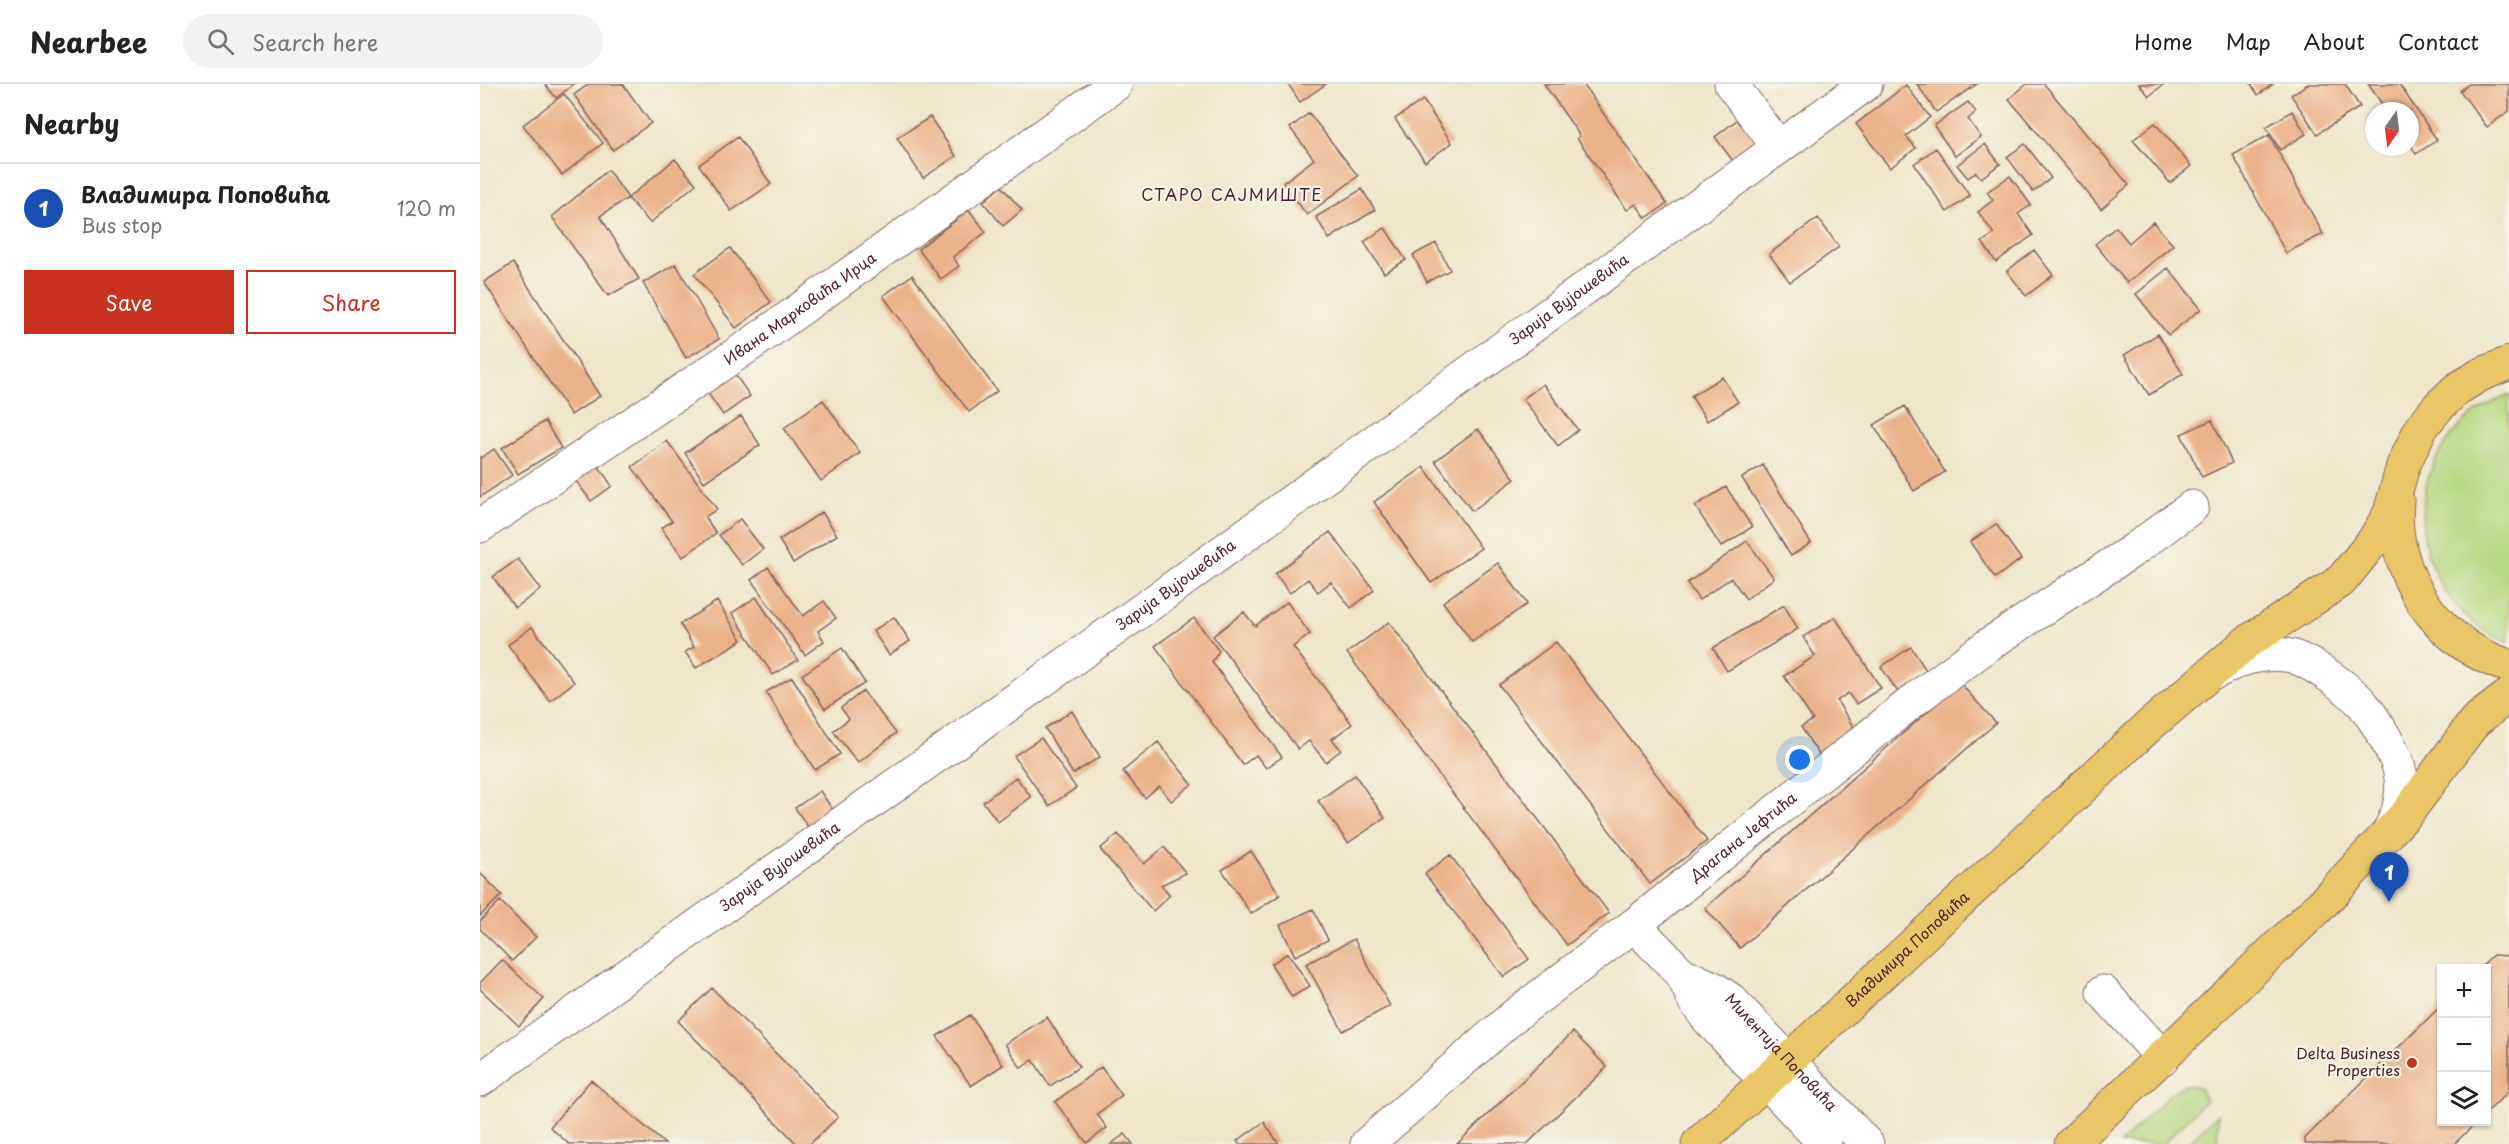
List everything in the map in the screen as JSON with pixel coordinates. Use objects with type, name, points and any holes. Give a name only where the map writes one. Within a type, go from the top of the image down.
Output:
[{"type":"main road","name":"Владимира Поповића","points":[[1698,1144],[2115,757],[2206,676],[2263,632],[2341,581],[2374,540],[2390,513],[2411,446],[2421,428],[2457,389],[2480,375],[2509,363]]},
{"type":"main road","name":"Владимира Поповића","points":[[2398,486],[2395,517],[2399,548],[2409,579],[2424,606],[2445,630],[2470,649],[2509,666]]},
{"type":"main road","points":[[2072,1144],[2320,906],[2387,835],[2433,780],[2475,721],[2509,695]]},
{"type":"street","name":"Ивана Марковића Ирца","points":[[480,526],[750,345],[1116,84]]},
{"type":"street","points":[[1731,84],[1778,146]]},
{"type":"street","name":"Зарија Вујошевића","points":[[480,1080],[1166,593],[1866,84]]},
{"type":"street","name":"Драгана Јефтића","points":[[1367,1144],[1515,1015],[1634,925],[1918,697],[1988,645],[2135,549],[2192,507]]},
{"type":"street","points":[[2206,676],[2243,658],[2265,654],[2289,655],[2322,672],[2360,702],[2388,742],[2401,777],[2401,801],[2395,822],[2387,835]]},
{"type":"street","name":"Милентија Поповића","points":[[1634,925],[1682,974],[1695,1002],[1708,1020],[1777,1071],[1867,1144]]},
{"type":"street","points":[[2103,992],[2163,1058]]},
{"type":"street","name":"Милентија Поповића","points":[[1777,1071],[1825,1144]]},
{"type":"green space","points":[[2509,395],[2509,643],[2479,627],[2455,605],[2437,578],[2426,548],[2422,517],[2426,485],[2438,455],[2464,422],[2482,408]]},
{"type":"green space","points":[[2185,1085],[2199,1087],[2206,1100],[2163,1144],[2120,1144],[2172,1092]]},
{"type":"green space","points":[[2218,1114],[2217,1144],[2187,1144]]},
{"type":"building","points":[[545,84],[574,84],[556,98]]},
{"type":"building","points":[[589,84],[623,84],[651,123],[613,150],[574,95]]},
{"type":"building","points":[[1288,84],[1326,84],[1300,102]]},
{"type":"building","points":[[1544,84],[1583,84],[1667,204],[1646,218],[1636,204],[1627,210],[1577,138],[1580,136]]},
{"type":"building","points":[[1917,84],[1977,84],[1936,112]]},
{"type":"building","points":[[2027,84],[2044,84],[2129,185],[2101,209],[2009,99]]},
{"type":"building","points":[[2139,84],[2164,84],[2149,96]]},
{"type":"building","points":[[2251,84],[2273,84],[2258,95]]},
{"type":"building","points":[[2308,84],[2345,84],[2360,107],[2317,134],[2291,95]]},
{"type":"building","points":[[2368,84],[2399,84],[2411,102],[2381,102]]},
{"type":"building","points":[[2469,84],[2509,84],[2509,111],[2487,127],[2460,91]]},
{"type":"building","points":[[1906,85],[1930,117],[1906,136],[1916,148],[1890,168],[1856,124]]},
{"type":"building","points":[[564,94],[603,143],[562,175],[523,125]]},
{"type":"building","points":[[1423,100],[1452,143],[1425,162],[1395,119]]},
{"type":"building","points":[[1968,102],[1976,112],[1968,119],[1981,137],[1955,156],[1934,126]]},
{"type":"building","points":[[2292,111],[2306,134],[2280,150],[2266,127]]},
{"type":"building","points":[[1309,113],[1358,176],[1307,215],[1283,183],[1314,159],[1290,128]]},
{"type":"building","points":[[1746,113],[1768,141],[1736,165],[1715,137]]},
{"type":"building","points":[[2419,113],[2437,140],[2419,152]]},
{"type":"building","points":[[930,117],[956,156],[923,178],[897,138]]},
{"type":"building","points":[[2155,123],[2191,166],[2170,183],[2133,140]]},
{"type":"building","points":[[2269,135],[2323,234],[2286,253],[2233,155]]},
{"type":"building","points":[[738,137],[771,184],[731,211],[699,165]]},
{"type":"building","points":[[1985,144],[2000,164],[1981,178],[1976,172],[1968,178],[1957,165]]},
{"type":"building","points":[[2025,144],[2051,178],[2033,192],[2007,157]]},
{"type":"building","points":[[1936,148],[1970,196],[1947,212],[1914,164]]},
{"type":"building","points":[[675,159],[696,184],[650,223],[628,198]]},
{"type":"building","points":[[608,170],[628,198],[600,216],[639,279],[608,296],[552,217]]},
{"type":"building","points":[[2010,176],[2031,205],[2018,214],[2033,235],[1996,262],[1982,242],[1994,234],[1978,212],[1993,200],[1987,192]]},
{"type":"building","points":[[1001,186],[1022,210],[1003,226],[983,202]]},
{"type":"building","points":[[1362,189],[1375,210],[1329,239],[1316,217]]},
{"type":"building","points":[[969,210],[986,232],[953,257],[959,266],[941,279],[918,249]]},
{"type":"building","points":[[1818,218],[1839,247],[1790,282],[1769,254]]},
{"type":"building","points":[[2153,222],[2173,245],[2127,283],[2095,244],[2116,227],[2129,243]]},
{"type":"building","points":[[1385,228],[1406,260],[1384,273],[1364,242]]},
{"type":"building","points":[[1436,243],[1450,270],[1427,282],[1413,255]]},
{"type":"building","points":[[730,248],[771,302],[736,328],[694,274]]},
{"type":"building","points":[[2034,250],[2053,275],[2026,296],[2007,271]]},
{"type":"building","points":[[513,263],[600,396],[571,415],[484,282]]},
{"type":"building","points":[[676,264],[719,339],[686,358],[643,283]]},
{"type":"building","points":[[2168,268],[2201,309],[2168,335],[2136,294]]},
{"type":"building","points":[[912,275],[997,391],[969,412],[883,296]]},
{"type":"building","points":[[2158,334],[2183,374],[2149,395],[2124,355]]},
{"type":"building","points":[[734,373],[750,396],[723,415],[707,392]]},
{"type":"building","points":[[1722,377],[1738,402],[1707,421],[1691,396]]},
{"type":"building","points":[[1543,384],[1578,430],[1558,446],[1523,399]]},
{"type":"building","points":[[823,400],[860,453],[821,481],[784,428]]},
{"type":"building","points":[[1905,406],[1945,472],[1914,491],[1874,425]]},
{"type":"building","points":[[741,416],[760,445],[704,482],[685,453]]},
{"type":"building","points":[[2212,420],[2232,463],[2202,477],[2181,434]]},
{"type":"building","points":[[545,421],[561,448],[518,474],[502,448]]},
{"type":"building","points":[[1478,429],[1515,479],[1472,511],[1435,461]]},
{"type":"building","points":[[667,441],[717,509],[705,517],[716,533],[683,557],[661,528],[672,521],[632,467]]},
{"type":"building","points":[[494,449],[512,475],[480,497],[480,456],[481,458]]},
{"type":"building","points":[[595,461],[612,486],[591,501],[573,477]]},
{"type":"building","points":[[1763,465],[1811,543],[1791,556],[1742,478]]},
{"type":"building","points":[[1424,467],[1481,548],[1431,583],[1374,502]]},
{"type":"building","points":[[1726,487],[1752,527],[1721,547],[1695,506]]},
{"type":"building","points":[[822,512],[837,535],[793,563],[779,540]]},
{"type":"building","points":[[740,519],[763,549],[742,565],[719,535]]},
{"type":"building","points":[[1996,524],[2021,559],[1995,578],[1970,542]]},
{"type":"building","points":[[1330,532],[1374,590],[1351,608],[1331,582],[1318,592],[1308,579],[1290,593],[1275,574]]},
{"type":"building","points":[[1747,541],[1774,578],[1746,599],[1731,578],[1699,600],[1687,583]]},
{"type":"building","points":[[518,559],[541,589],[515,608],[493,577]]},
{"type":"building","points":[[1498,563],[1527,604],[1472,642],[1443,602]]},
{"type":"building","points":[[768,567],[803,616],[824,601],[836,618],[818,631],[824,641],[805,655],[751,580]]},
{"type":"building","points":[[756,597],[798,660],[773,675],[732,613]]},
{"type":"building","points":[[717,601],[742,640],[696,668],[685,652],[694,647],[680,624]]},
{"type":"building","points":[[1287,602],[1310,634],[1293,647],[1352,724],[1332,739],[1341,750],[1326,762],[1309,741],[1298,749],[1213,636],[1244,612],[1255,626]]},
{"type":"building","points":[[1784,605],[1798,629],[1727,671],[1713,648]]},
{"type":"building","points":[[894,617],[910,641],[889,655],[873,631]]},
{"type":"building","points":[[1835,617],[1881,688],[1856,704],[1848,693],[1837,701],[1856,731],[1819,755],[1801,727],[1813,720],[1784,676],[1815,656],[1803,637]]},
{"type":"building","points":[[1194,618],[1219,651],[1212,662],[1282,757],[1266,768],[1256,755],[1243,765],[1155,646]]},
{"type":"building","points":[[1389,622],[1609,913],[1567,945],[1347,653]]},
{"type":"building","points":[[532,627],[574,682],[550,701],[508,645]]},
{"type":"building","points":[[1556,642],[1707,841],[1650,884],[1499,685]]},
{"type":"building","points":[[1911,647],[1928,673],[1898,692],[1881,667]]},
{"type":"building","points":[[842,648],[865,683],[825,709],[802,675]]},
{"type":"building","points":[[792,677],[840,754],[815,770],[766,692]]},
{"type":"building","points":[[1960,683],[1996,723],[1740,948],[1705,908]]},
{"type":"building","points":[[863,691],[896,733],[858,763],[833,731],[849,719],[841,708]]},
{"type":"building","points":[[1072,711],[1100,757],[1073,774],[1045,728]]},
{"type":"building","points":[[1041,738],[1076,788],[1049,806],[1014,756]]},
{"type":"building","points":[[1158,742],[1192,784],[1171,801],[1159,786],[1145,798],[1123,771]]},
{"type":"building","points":[[1355,775],[1385,818],[1348,843],[1318,801]]},
{"type":"building","points":[[1016,777],[1031,797],[998,822],[983,802]]},
{"type":"building","points":[[820,791],[833,810],[808,827],[795,808]]},
{"type":"building","points":[[1118,834],[1144,864],[1164,847],[1186,873],[1161,885],[1170,895],[1153,911],[1100,849]]},
{"type":"building","points":[[1251,851],[1280,895],[1251,914],[1222,870]]},
{"type":"building","points":[[1450,855],[1529,959],[1504,977],[1425,874]]},
{"type":"building","points":[[480,873],[502,895],[480,916]]},
{"type":"building","points":[[500,901],[536,937],[512,961],[480,929],[480,921]]},
{"type":"building","points":[[1313,909],[1328,940],[1295,956],[1280,925]]},
{"type":"building","points":[[1354,939],[1390,1006],[1343,1031],[1306,964]]},
{"type":"building","points":[[1288,953],[1310,986],[1292,997],[1271,964]]},
{"type":"building","points":[[2493,955],[2509,956],[2509,1091],[2491,1108],[2491,964],[2483,964]]},
{"type":"building","points":[[502,960],[544,999],[519,1026],[480,989],[480,983]]},
{"type":"building","points":[[712,988],[838,1117],[810,1144],[797,1144],[678,1021]]},
{"type":"building","name":"Delta Business Properties","points":[[2437,1010],[2437,1126],[2473,1126],[2454,1144],[2305,1144],[2305,1138]]},
{"type":"building","points":[[970,1015],[1003,1065],[971,1086],[937,1036]]},
{"type":"building","points":[[1047,1017],[1079,1067],[1050,1086],[1033,1060],[1021,1068],[1005,1044]]},
{"type":"building","points":[[1573,1032],[1607,1067],[1527,1144],[1457,1144]]},
{"type":"building","points":[[1101,1067],[1122,1095],[1097,1114],[1107,1128],[1087,1143],[1055,1102]]},
{"type":"building","points":[[591,1080],[665,1144],[569,1144],[550,1127]]},
{"type":"building","points":[[1264,1122],[1279,1144],[1239,1144],[1237,1141]]},
{"type":"building","points":[[1125,1134],[1133,1144],[1111,1144]]},
{"type":"place","name":"Владимира Поповића","points":[[2389,902]]},
{"type":"place","name":"Delta Business Properties","points":[[2412,1063]]},
{"type":"district","name":"СТАРО САЈМИШТЕ","points":[[1232,195]]}]
